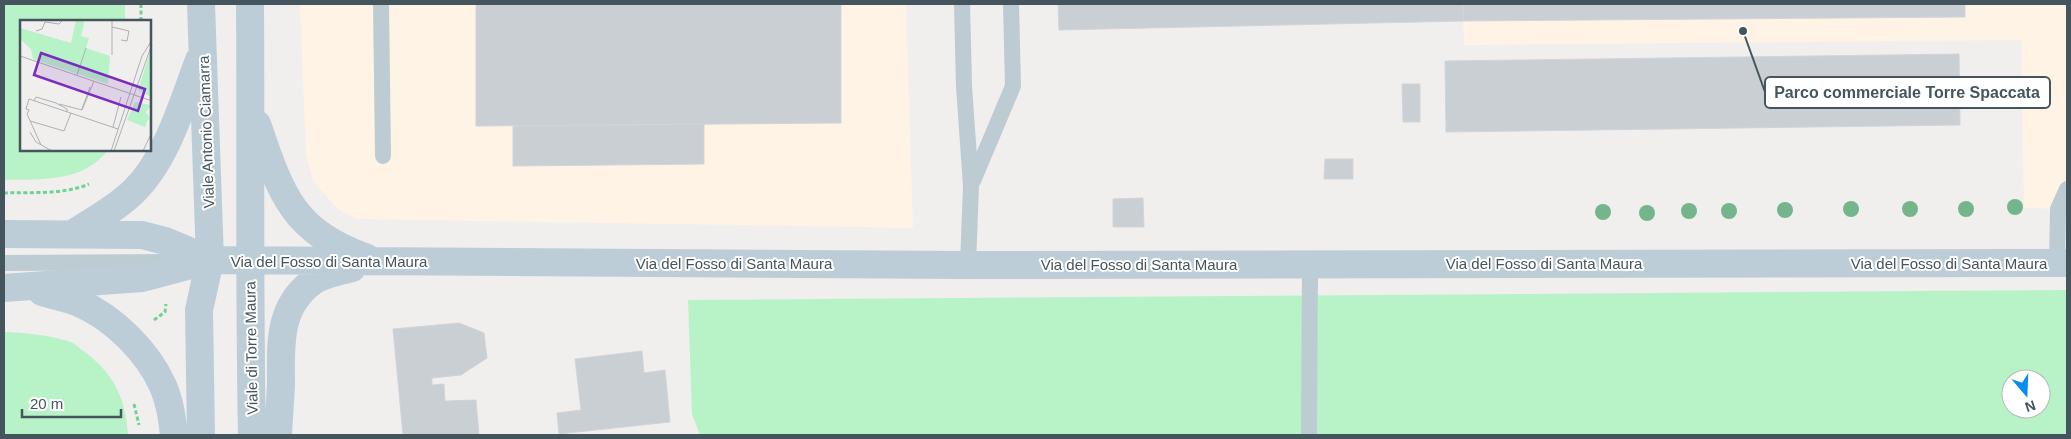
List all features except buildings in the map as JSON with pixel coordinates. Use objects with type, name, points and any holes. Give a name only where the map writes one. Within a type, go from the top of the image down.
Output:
[{"type":"street","name":"Viale Antonio Ciamarra","points":[[201,4],[210,260]]},
{"type":"street","points":[[249,260],[250,4]]},
{"type":"street","points":[[74,234],[134,191],[147,175],[168,136],[203,49]]},
{"type":"street","points":[[251,108],[274,172],[295,211],[318,233],[347,251],[377,262]]},
{"type":"street","name":"Via del Fosso di Santa Maura","points":[[4,234],[142,234],[166,241],[210,260]]},
{"type":"street","points":[[201,435],[199,310],[210,260]]},
{"type":"street","name":"Via del Fosso di Santa Maura","points":[[6,279],[142,278],[210,260],[968,265],[2062,263]]},
{"type":"street","name":"Viale di Torre Maura","points":[[249,260],[252,435]]},
{"type":"street","points":[[278,435],[281,339],[286,318],[291,308],[305,289],[319,278],[327,274],[377,262]]},
{"type":"street","points":[[6,279],[41,292],[78,302],[98,313],[124,332],[148,362],[162,385],[171,411],[174,435]]},
{"type":"lane","points":[[381,4],[383,156]]},
{"type":"lane","points":[[962,4],[964,86],[971,186],[968,265]]},
{"type":"lane","points":[[971,186],[1014,86],[1011,4]]},
{"type":"lane","points":[[2062,263],[2058,209],[2067,189]]},
{"type":"lane","points":[[1309,435],[1310,264]]},
{"type":"path","points":[[141,4],[141,20]]},
{"type":"path","points":[[4,193],[79,189],[95,182]]},
{"type":"path","points":[[132,395],[141,434]]},
{"type":"shaded area","points":[[300,4],[906,4],[913,228],[357,219],[339,210],[312,178],[306,154]]},
{"type":"shaded area","points":[[1463,4],[2067,4],[2067,209],[2024,208],[2021,40],[1464,45]]},
{"type":"green space","points":[[4,4],[125,4],[125,20],[20,20],[20,151],[107,151],[98,161],[74,174],[47,179],[4,180]]},
{"type":"green space","points":[[2067,290],[2067,435],[700,435],[692,414],[688,300]]},
{"type":"green space","points":[[4,332],[58,338],[73,343],[95,360],[104,369],[117,388],[125,410],[128,435],[4,435]]},
{"type":"place","name":"Parco commerciale Torre Spaccata","points":[[1743,31]]}]
